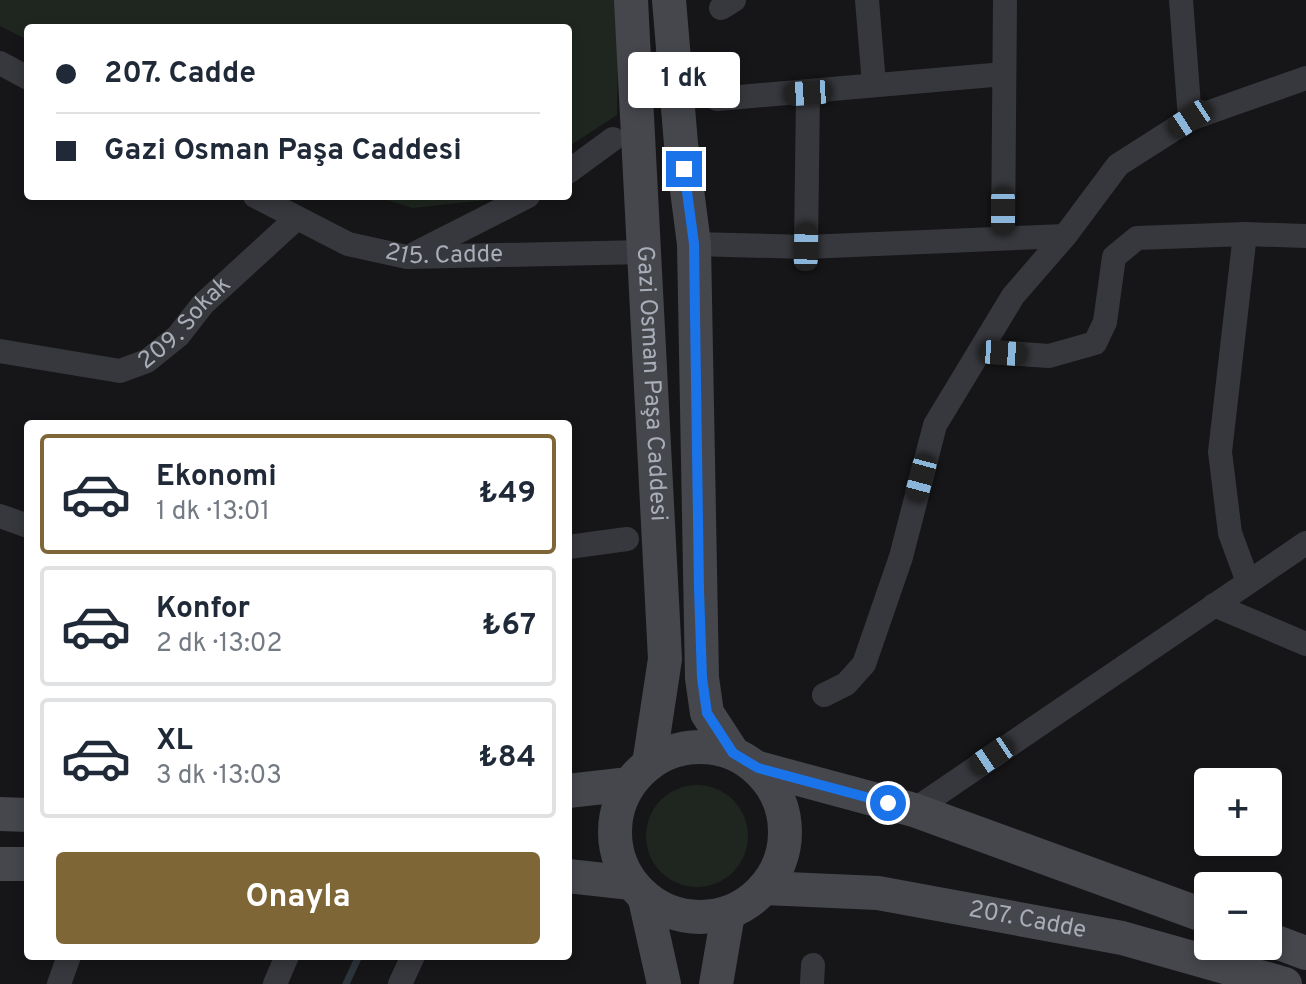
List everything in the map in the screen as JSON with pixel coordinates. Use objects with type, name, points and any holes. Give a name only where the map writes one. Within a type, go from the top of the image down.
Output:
[{"type":"main road","name":"Gazi Osman Paşa Caddesi","points":[[631,0],[665,659],[639,774]]},
{"type":"main road","name":"Gazi Osman Paşa Caddesi","points":[[669,0],[681,144],[694,244],[702,678],[707,713],[745,760]]},
{"type":"main road","points":[[572,790],[639,774],[675,750],[704,746],[914,810],[1194,912]]},
{"type":"main road","points":[[572,877],[638,891],[670,914],[699,919],[728,914],[754,899],[774,877],[785,849],[785,820],[776,792],[745,760]]},
{"type":"main road","points":[[639,774],[618,806],[614,832],[617,857],[638,891],[664,984]]},
{"type":"main road","points":[[0,814],[24,815]]},
{"type":"main road","points":[[0,864],[24,864]]},
{"type":"main road","name":"207. Cadde","points":[[764,888],[878,893],[1122,938],[1275,982]]},
{"type":"main road","points":[[716,984],[728,914]]},
{"type":"main road","points":[[1282,944],[1306,953]]},
{"type":"street","points":[[867,0],[874,84]]},
{"type":"street","points":[[1003,238],[1005,0]]},
{"type":"street","points":[[1181,0],[1190,119]]},
{"type":"street","points":[[0,63],[24,76]]},
{"type":"street","points":[[717,99],[1004,74]]},
{"type":"street","points":[[824,695],[846,684],[864,664],[901,557],[935,425],[1013,296],[1065,236],[1118,165],[1190,119],[1306,78]]},
{"type":"street","points":[[806,247],[808,93]]},
{"type":"street","points":[[572,169],[613,139]]},
{"type":"street","name":"215. Cadde","points":[[263,200],[348,244],[407,257],[645,252]]},
{"type":"street","points":[[407,257],[520,200]]},
{"type":"street","name":"209. Sokak","points":[[0,351],[120,371],[147,361],[178,336],[203,304],[297,218]]},
{"type":"street","points":[[980,351],[1049,356],[1095,343],[1105,322],[1114,257],[1137,238],[1245,234],[1306,236]]},
{"type":"street","points":[[1245,234],[1220,452],[1230,533],[1248,582]]},
{"type":"street","points":[[694,244],[806,247],[1065,236]]},
{"type":"street","points":[[0,516],[24,525]]},
{"type":"street","points":[[572,546],[627,539]]},
{"type":"street","points":[[914,810],[1306,543]]},
{"type":"street","points":[[1214,605],[1306,644]]},
{"type":"street","points":[[59,984],[68,960]]},
{"type":"street","points":[[275,984],[285,960]]},
{"type":"street","points":[[400,984],[411,960]]},
{"type":"shaded area","points":[[0,0],[619,0],[617,115],[572,144],[572,24],[24,24],[24,38],[0,26]]},
{"type":"shaded area","points":[[387,200],[486,200],[413,208]]},
{"type":"shaded area","points":[[697,785],[717,789],[733,800],[744,816],[748,836],[744,856],[733,872],[717,883],[697,887],[677,883],[661,872],[650,856],[646,836],[650,816],[661,800],[677,789]]},
{"type":"waterway","points":[[346,984],[357,960]]},
{"type":"route","points":[[684,169],[694,244],[699,589],[702,678],[707,713],[733,753],[758,768],[888,803]]}]
